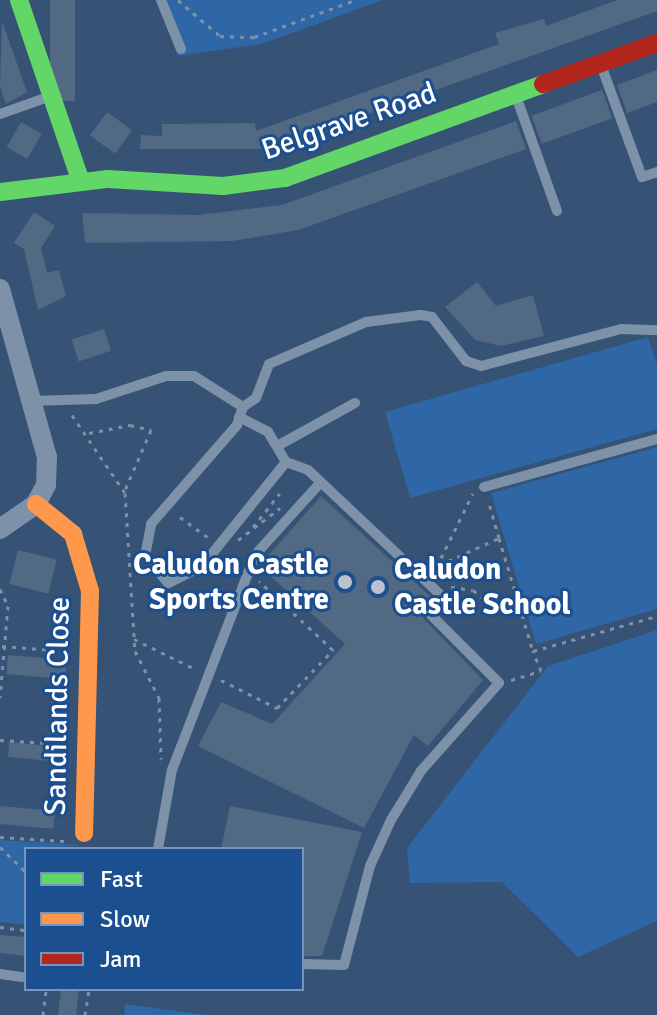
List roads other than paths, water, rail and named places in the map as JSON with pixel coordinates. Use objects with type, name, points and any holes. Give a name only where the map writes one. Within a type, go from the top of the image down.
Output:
[{"type":"street","points":[[19,0],[81,182]]},
{"type":"street","name":"Belgrave Road","points":[[0,192],[81,182],[223,186],[285,178],[657,43]]},
{"type":"street","points":[[0,289],[47,457],[36,504],[0,529]]},
{"type":"street","name":"Sandilands Close","points":[[36,504],[73,534],[84,563],[89,653],[87,745],[79,838]]},
{"type":"lane","points":[[161,0],[181,49]]},
{"type":"lane","points":[[601,63],[642,177],[657,172]]},
{"type":"lane","points":[[516,94],[557,211]]},
{"type":"lane","points":[[0,114],[53,95]]},
{"type":"lane","points":[[286,462],[188,579],[168,583],[153,572],[145,556],[151,524],[256,398],[269,364],[366,322],[432,317],[466,361],[481,366],[621,329],[657,330]]},
{"type":"lane","points":[[31,401],[96,399],[166,376],[194,376],[279,445],[286,462],[321,482],[445,599],[431,615],[499,683],[421,771],[391,820],[370,866],[344,965],[304,964]]},
{"type":"lane","points":[[279,445],[355,403]]},
{"type":"lane","points":[[484,487],[657,439]]},
{"type":"lane","points":[[158,847],[172,770],[207,674],[250,571],[321,482]]},
{"type":"lane","points":[[0,974],[22,977]]},
{"type":"place","name":"Caludon Castle Sports Centre","points":[[345,582]]},
{"type":"place","name":"Caludon Castle School","points":[[378,587]]}]
